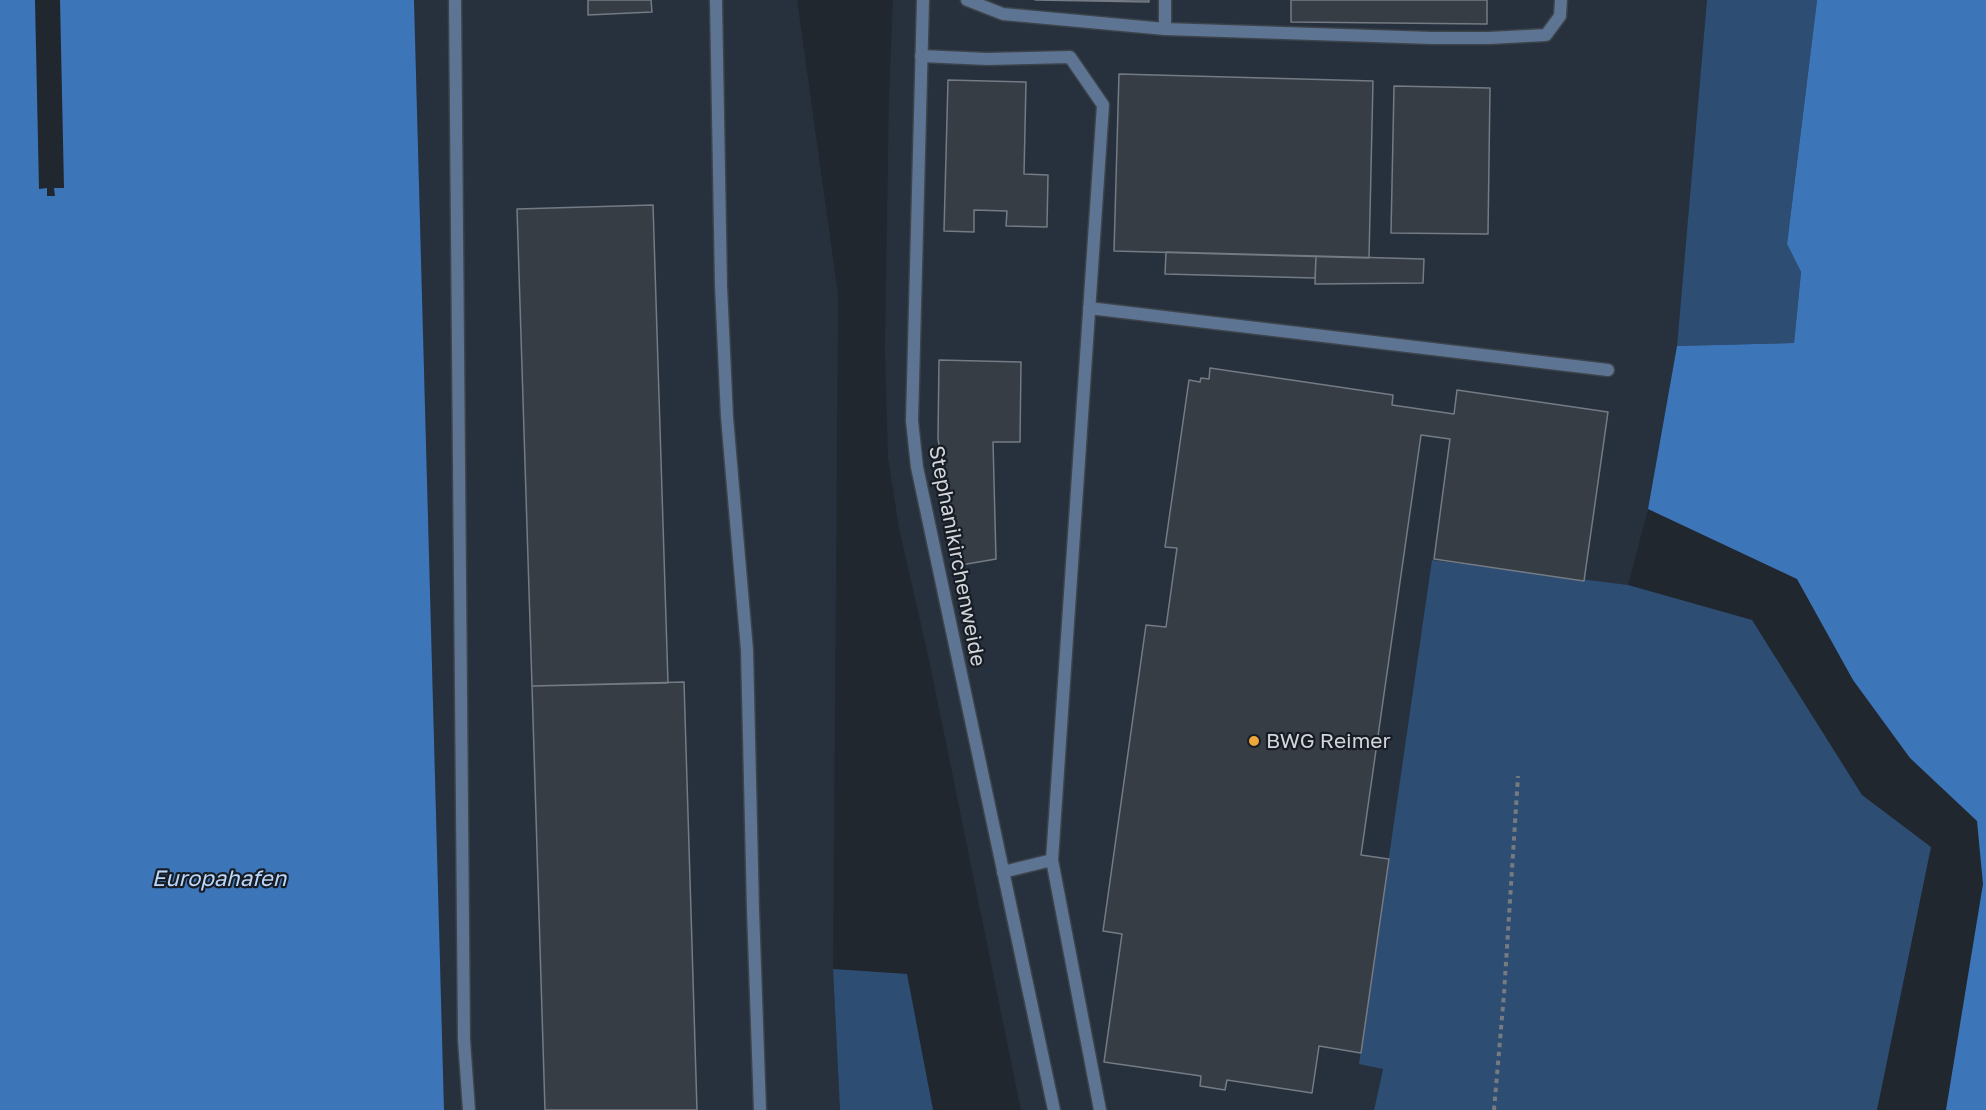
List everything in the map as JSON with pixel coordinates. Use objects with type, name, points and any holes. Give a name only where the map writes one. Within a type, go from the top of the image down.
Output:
[{"type":"street","points":[[455,0],[464,1040],[469,1110]]},
{"type":"street","points":[[716,0],[721,286],[727,417],[747,650],[760,1110]]},
{"type":"street","name":"Stephanikirchenweide","points":[[923,0],[912,421],[917,467],[1054,1110]]},
{"type":"street","points":[[967,0],[1003,14],[1165,29],[1432,38],[1546,35],[1560,16],[1561,0]]},
{"type":"street","points":[[1165,0],[1165,29]]},
{"type":"street","points":[[921,56],[987,59],[1070,57],[1103,105],[1052,861],[1100,1110]]},
{"type":"street","points":[[1089,308],[1608,370]]},
{"type":"street","points":[[1003,872],[1052,861]]},
{"type":"path","points":[[1494,1110],[1518,776]]},
{"type":"shaded area","points":[[414,0],[797,0],[838,295],[833,969],[840,1110],[444,1110]]},
{"type":"shaded area","points":[[893,0],[1707,0],[1677,346],[1648,509],[1628,585],[1433,560],[1360,1064],[1383,1068],[1374,1110],[1021,1110],[930,664],[899,528],[888,457],[885,349]]},
{"type":"shaded area","points":[[1707,0],[1817,0],[1787,244],[1801,272],[1794,343],[1677,346]]},
{"type":"shaded area","points":[[1432,560],[1628,585],[1752,620],[1862,795],[1931,847],[1877,1110],[1374,1110],[1383,1069],[1359,1064]]},
{"type":"shaded area","points":[[833,969],[907,974],[933,1110],[840,1110]]},
{"type":"water","name":"Europahafen","points":[[0,0],[414,0],[444,1110],[0,1110]]},
{"type":"water","points":[[1817,0],[1986,0],[1986,1110],[1946,1110],[1983,884],[1977,821],[1910,758],[1853,680],[1797,579],[1648,509],[1677,346],[1794,343],[1801,272],[1787,244]]},
{"type":"pier","points":[[35,0],[60,0],[64,188],[54,188],[55,196],[47,196],[47,188],[39,189]]},
{"type":"building","points":[[588,0],[651,0],[652,12],[588,15]]},
{"type":"building","points":[[1035,0],[1149,0],[1149,2]]},
{"type":"building","points":[[1291,0],[1487,0],[1487,24],[1291,22]]},
{"type":"building","points":[[1119,74],[1373,81],[1369,258],[1114,251]]},
{"type":"building","points":[[948,80],[1026,82],[1024,174],[1048,175],[1047,227],[1006,226],[1007,211],[974,210],[974,232],[944,231]]},
{"type":"building","points":[[1394,86],[1490,88],[1488,234],[1391,233]]},
{"type":"building","points":[[653,205],[668,683],[532,686],[517,209]]},
{"type":"building","points":[[1166,252],[1316,256],[1315,278],[1165,274]]},
{"type":"building","points":[[1316,256],[1424,259],[1423,283],[1315,284]]},
{"type":"building","points":[[939,360],[1021,362],[1020,442],[993,442],[996,559],[961,565],[938,439]]},
{"type":"building","name":"BWG Reimer","points":[[1210,368],[1393,395],[1392,405],[1454,414],[1457,390],[1608,412],[1584,581],[1434,559],[1450,439],[1421,435],[1361,855],[1389,859],[1361,1053],[1319,1046],[1312,1093],[1227,1080],[1225,1090],[1200,1086],[1201,1076],[1104,1062],[1122,934],[1103,931],[1146,625],[1166,627],[1177,548],[1165,547],[1189,380],[1200,382],[1201,378],[1209,379]]},
{"type":"building","points":[[684,682],[697,1110],[545,1110],[532,686]]},
{"type":"place","name":"BWG Reimer","points":[[1254,741]]}]
